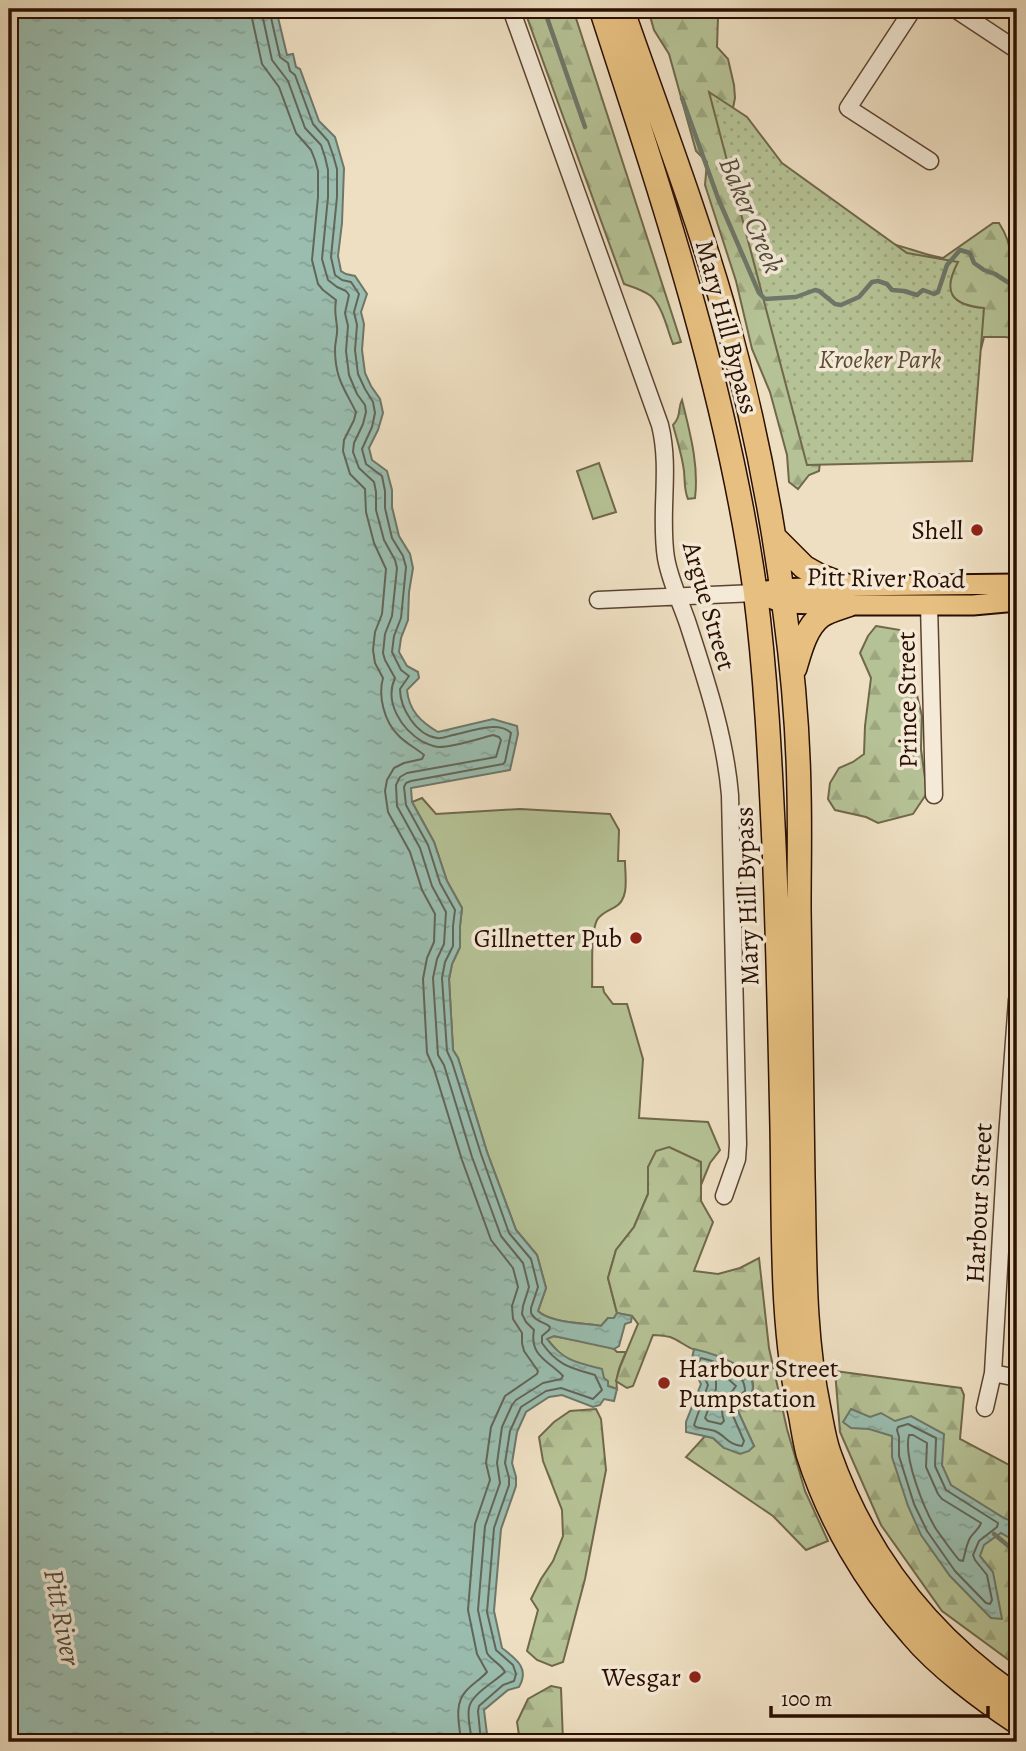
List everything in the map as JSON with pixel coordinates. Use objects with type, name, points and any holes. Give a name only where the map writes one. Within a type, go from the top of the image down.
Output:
[{"type":"highway","name":"Mary Hill Bypass","points":[[601,9],[707,351],[728,436],[755,593],[765,678],[771,766],[781,1058],[785,1294],[792,1378],[808,1453],[831,1514],[853,1554],[906,1629],[949,1670],[1017,1722]]},
{"type":"highway","name":"Mary Hill Bypass","points":[[622,9],[722,303],[757,443],[775,538],[792,674],[799,790],[806,1295],[811,1372],[827,1448],[849,1505],[900,1589],[966,1658],[1017,1697]]},
{"type":"highway","points":[[775,538],[804,567],[848,596],[813,625],[792,674]]},
{"type":"main road","name":"Pitt River Road","points":[[848,596],[944,585],[1017,584]]},
{"type":"main road","points":[[929,605],[944,585]]},
{"type":"main road","name":"Pitt River Road","points":[[755,593],[848,596],[929,605],[1017,601]]},
{"type":"street","name":"Argue Street","points":[[511,9],[660,425],[665,461],[665,548],[670,575],[701,664],[726,757],[730,795],[738,1144],[737,1159],[724,1196]]},
{"type":"street","points":[[913,9],[848,108],[930,161]]},
{"type":"street","points":[[955,9],[1017,50]]},
{"type":"street","name":"Pitt River Road","points":[[598,600],[755,593]]},
{"type":"street","name":"Prince Street","points":[[929,605],[934,795]]},
{"type":"street","name":"Harbour Street","points":[[985,1408],[993,1373],[1004,1165],[1017,999]]},
{"type":"street","points":[[993,1373],[1017,1378]]},
{"type":"green space","points":[[524,9],[573,9],[681,342],[673,344],[662,312],[651,296],[624,284]]},
{"type":"green space","name":"Kroeker Park","points":[[648,9],[715,9],[718,18],[717,47],[728,59],[734,85],[735,120],[775,165],[888,243],[943,258],[993,223],[999,223],[1009,244],[1009,266],[1017,273],[1017,340],[984,337],[981,349],[821,454],[819,471],[809,475],[798,489],[789,482],[787,455],[770,392],[752,349],[736,281],[705,185],[707,162],[696,151],[669,54],[654,30]]},
{"type":"green space","name":"Kroeker Park","points":[[709,92],[747,117],[782,163],[907,253],[958,262],[951,281],[950,289],[953,295],[964,304],[984,308],[972,461],[807,465]]},
{"type":"green space","points":[[682,400],[696,473],[695,498],[688,499],[673,425],[678,418]]},
{"type":"green space","points":[[599,463],[616,512],[593,519],[577,471]]},
{"type":"green space","points":[[876,626],[906,631],[908,657],[922,716],[921,749],[927,793],[913,814],[878,823],[866,817],[835,810],[828,799],[830,783],[839,768],[864,754],[871,678],[860,653]]},
{"type":"green space","points":[[422,798],[436,814],[520,809],[610,814],[619,830],[618,861],[625,861],[625,893],[620,903],[597,920],[593,943],[592,987],[603,987],[613,1004],[627,1004],[643,1059],[639,1118],[708,1122],[720,1150],[710,1163],[701,1185],[701,1162],[648,1167],[648,1194],[634,1227],[616,1250],[608,1278],[617,1313],[601,1326],[559,1320],[538,1311],[546,1288],[537,1255],[516,1230],[453,1050],[449,979],[460,947],[462,908],[447,881],[434,842],[412,802]]},
{"type":"green space","points":[[669,1147],[701,1162],[701,1201],[713,1222],[694,1271],[718,1274],[740,1268],[759,1258],[769,1348],[787,1429],[805,1491],[828,1541],[806,1550],[773,1516],[686,1457],[705,1436],[713,1438],[724,1448],[754,1446],[737,1409],[748,1398],[753,1387],[745,1371],[670,1337],[653,1335],[633,1386],[627,1388],[616,1381],[638,1324],[632,1316],[617,1313],[608,1278],[616,1250],[634,1227],[648,1194],[648,1167],[656,1151]]},
{"type":"green space","points":[[553,1336],[626,1352],[620,1365],[617,1389],[608,1386],[586,1365],[577,1364],[560,1354],[547,1339]]},
{"type":"green space","points":[[835,1371],[961,1388],[964,1395],[960,1439],[1017,1469],[1017,1666],[942,1611],[881,1525],[840,1432]]},
{"type":"green space","points":[[596,1409],[601,1419],[606,1470],[585,1579],[563,1662],[552,1666],[537,1660],[527,1651],[538,1610],[531,1599],[553,1561],[563,1536],[562,1510],[543,1461],[539,1437],[570,1411]]},
{"type":"green space","points":[[551,1686],[561,1688],[563,1742],[520,1742],[517,1722],[528,1699]]},
{"type":"water","name":"Pitt River","points":[[9,9],[276,9],[287,55],[293,54],[319,121],[335,137],[344,168],[338,256],[341,271],[355,276],[367,294],[361,312],[364,324],[362,350],[365,373],[380,399],[383,413],[369,448],[372,460],[387,471],[399,536],[410,554],[413,568],[408,620],[399,652],[407,666],[418,672],[419,678],[407,690],[410,704],[421,720],[438,732],[493,719],[517,726],[518,734],[510,770],[411,788],[412,802],[434,842],[447,881],[462,908],[460,947],[449,979],[453,1050],[516,1230],[537,1255],[546,1288],[538,1311],[559,1320],[601,1326],[617,1313],[632,1316],[631,1322],[625,1324],[619,1346],[614,1349],[554,1336],[547,1339],[565,1357],[602,1369],[608,1386],[617,1389],[614,1401],[604,1399],[600,1405],[593,1407],[562,1395],[549,1397],[526,1412],[517,1432],[512,1463],[516,1486],[501,1529],[494,1611],[502,1648],[520,1664],[523,1674],[519,1687],[508,1690],[484,1710],[488,1742],[9,1742]]},
{"type":"water","points":[[694,1349],[732,1363],[749,1375],[753,1383],[752,1392],[737,1409],[754,1446],[749,1451],[740,1454],[724,1448],[713,1438],[686,1432],[686,1422],[701,1384],[691,1363]]},
{"type":"water","points":[[851,1409],[870,1417],[881,1413],[895,1421],[911,1416],[944,1434],[942,1465],[951,1485],[1004,1518],[1017,1523],[1017,1536],[1013,1540],[1001,1533],[984,1545],[980,1556],[993,1572],[1002,1619],[991,1618],[950,1576],[921,1535],[892,1457],[892,1436],[869,1429],[851,1428],[843,1422]]},
{"type":"waterway","name":"Baker Creek","points":[[544,9],[585,127]]},
{"type":"waterway","name":"Baker Creek","points":[[682,98],[718,198],[759,293],[765,299],[796,297],[815,290],[835,304],[841,305],[859,297],[872,282],[878,281],[887,284],[892,290],[917,295],[923,290],[934,294],[938,292],[947,265],[960,250],[970,253],[974,263],[984,270],[1017,288]]},
{"type":"waterway","points":[[994,1534],[1017,1553]]},
{"type":"place","name":"Shell","points":[[977,530]]},
{"type":"place","name":"Gillnetter Pub","points":[[636,938]]},
{"type":"place","name":"Harbour Street Pumpstation","points":[[664,1383]]},
{"type":"place","name":"Wesgar","points":[[695,1677]]}]
